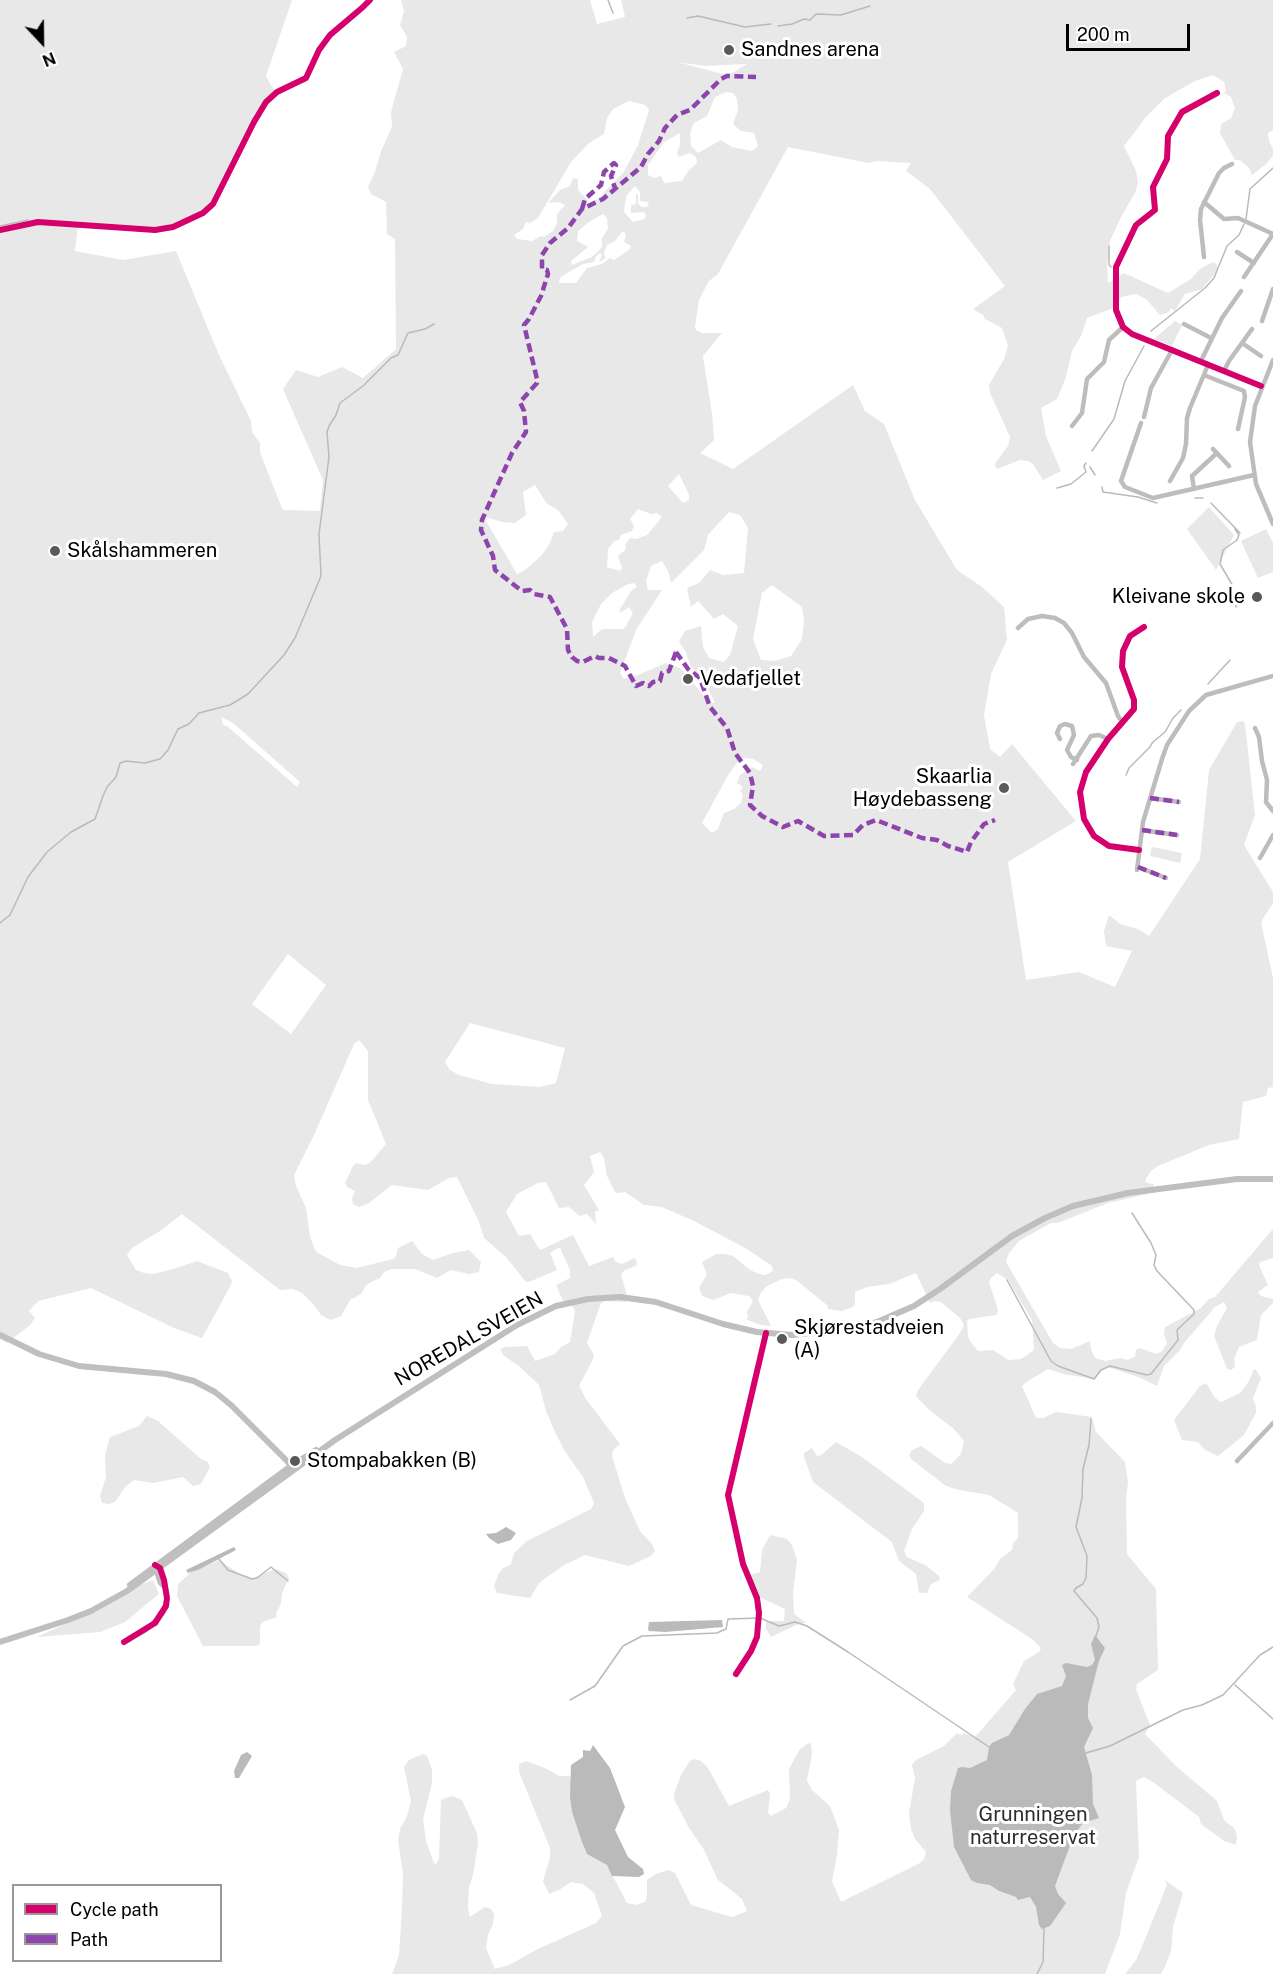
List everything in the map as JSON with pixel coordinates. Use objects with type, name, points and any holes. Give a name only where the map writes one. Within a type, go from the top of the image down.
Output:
[{"type":"main road","name":"NOREDALSVEIEN","points":[[0,1642],[69,1620],[113,1598],[290,1469],[517,1325],[547,1310],[574,1301],[615,1297],[643,1300],[723,1324],[766,1333],[792,1335],[830,1333],[863,1326],[914,1306],[1025,1228],[1088,1201],[1160,1188],[1237,1179],[1273,1179]]},
{"type":"main road","points":[[0,1335],[39,1354],[71,1364],[166,1374],[194,1381],[224,1400],[290,1469]]},
{"type":"street","points":[[0,230],[38,222],[155,230],[170,228],[203,213],[213,204],[254,122],[267,102],[277,92],[306,78],[319,50],[330,35],[370,0]]},
{"type":"street","points":[[1217,93],[1182,112],[1168,136],[1166,162],[1153,188],[1155,210],[1135,227],[1116,267],[1117,314],[1123,327],[1136,336],[1261,386]]},
{"type":"street","points":[[1204,257],[1200,220],[1204,202],[1219,173],[1232,164]]},
{"type":"street","points":[[1204,202],[1224,219],[1238,218],[1273,234],[1244,277]]},
{"type":"street","points":[[1237,252],[1254,263]]},
{"type":"street","points":[[1262,321],[1273,289]]},
{"type":"street","points":[[1201,362],[1222,318],[1241,291]]},
{"type":"street","points":[[1267,308],[1273,309]]},
{"type":"street","points":[[1184,324],[1211,338]]},
{"type":"street","points":[[1072,426],[1082,413],[1088,379],[1102,366],[1109,339],[1123,327]]},
{"type":"street","points":[[1224,371],[1252,329]]},
{"type":"street","points":[[1242,344],[1261,356]]},
{"type":"street","points":[[1172,350],[1151,388],[1121,481],[1123,485],[1153,498],[1254,475]]},
{"type":"street","points":[[1272,522],[1262,501],[1254,475],[1251,433],[1253,413],[1261,386],[1273,360]]},
{"type":"street","points":[[1170,481],[1183,458],[1187,418],[1208,364]]},
{"type":"street","points":[[1204,375],[1246,390],[1238,429]]},
{"type":"street","points":[[1194,489],[1192,476],[1215,451],[1228,466]]},
{"type":"street","points":[[1017,628],[1028,619],[1042,616],[1055,618],[1064,623],[1070,629],[1084,657],[1106,683],[1122,722]]},
{"type":"street","points":[[1139,850],[1115,848],[1104,844],[1094,836],[1084,819],[1080,802],[1086,772],[1135,706],[1123,672],[1123,651],[1130,636],[1144,627]]},
{"type":"street","points":[[1166,878],[1137,869],[1142,830],[1167,745],[1194,705],[1206,695],[1273,676]]},
{"type":"street","points":[[1060,739],[1057,733],[1060,726],[1065,724],[1072,726],[1074,735],[1066,750],[1075,762],[1091,736],[1099,735],[1108,740]]},
{"type":"street","points":[[1255,728],[1260,737],[1262,761],[1267,780],[1266,802],[1273,811]]},
{"type":"street","points":[[1150,798],[1179,802]]},
{"type":"street","points":[[1142,830],[1177,835]]},
{"type":"street","points":[[1257,849],[1262,856],[1273,836]]},
{"type":"street","points":[[736,1674],[749,1656],[757,1637],[758,1606],[743,1564],[728,1495],[766,1333]]},
{"type":"street","points":[[1237,1461],[1273,1423]]},
{"type":"street","points":[[124,1642],[146,1630],[163,1613],[167,1598],[156,1568]]},
{"type":"green space","name":"Grunningen naturreservat","points":[[0,0],[292,0],[266,76],[277,92],[267,102],[214,201],[206,210],[164,229],[78,225],[75,251],[123,260],[176,251],[219,355],[251,421],[252,432],[260,443],[260,452],[283,510],[318,511],[320,510],[323,480],[283,389],[296,370],[318,377],[342,367],[363,378],[396,349],[395,239],[387,234],[386,202],[371,194],[368,187],[392,127],[391,112],[403,69],[394,52],[406,46],[407,37],[400,25],[404,11],[401,0],[590,0],[597,24],[625,17],[621,0],[1273,0],[1273,130],[1268,133],[1273,156],[1266,164],[1252,175],[1249,168],[1240,160],[1235,160],[1220,133],[1221,124],[1231,118],[1235,108],[1231,97],[1224,93],[1226,91],[1224,82],[1213,75],[1195,81],[1165,98],[1146,117],[1124,146],[1136,171],[1138,182],[1136,191],[1110,241],[1107,265],[1108,283],[1124,273],[1168,293],[1191,279],[1200,269],[1209,264],[1214,262],[1217,265],[1217,271],[1202,289],[1185,294],[1175,311],[1171,308],[1169,312],[1160,315],[1146,299],[1136,294],[1121,297],[1116,307],[1087,318],[1081,336],[1072,351],[1066,377],[1057,399],[1041,408],[1046,436],[1061,471],[1043,480],[1033,464],[1028,461],[1020,460],[997,469],[995,466],[1008,446],[1010,437],[990,393],[989,385],[1004,359],[1008,345],[1002,328],[973,309],[1005,286],[930,189],[906,171],[911,163],[877,161],[869,163],[788,147],[718,274],[709,281],[699,300],[695,327],[702,333],[722,333],[703,356],[714,440],[700,453],[733,469],[853,385],[865,411],[884,424],[915,500],[957,570],[982,587],[1004,607],[1007,640],[991,674],[984,715],[990,749],[1000,757],[1012,744],[1076,821],[1008,862],[1026,980],[1079,972],[1115,987],[1132,951],[1106,946],[1104,931],[1109,915],[1120,924],[1138,929],[1149,936],[1200,859],[1209,770],[1237,722],[1243,721],[1245,724],[1255,815],[1244,845],[1273,892],[1273,903],[1261,922],[1273,978],[1273,1087],[1268,1088],[1266,1096],[1243,1102],[1239,1139],[1209,1145],[1158,1166],[1145,1180],[1153,1184],[1156,1192],[1108,1203],[1058,1223],[1051,1223],[1019,1241],[1009,1253],[1006,1262],[1053,1343],[1060,1348],[1071,1349],[1090,1341],[1095,1358],[1105,1361],[1121,1358],[1127,1360],[1135,1357],[1136,1350],[1140,1348],[1156,1354],[1162,1351],[1167,1343],[1164,1334],[1165,1327],[1201,1308],[1209,1299],[1215,1297],[1273,1229],[1273,1258],[1260,1262],[1259,1265],[1268,1285],[1258,1292],[1261,1296],[1273,1299],[1273,1303],[1261,1315],[1257,1340],[1239,1347],[1234,1359],[1235,1367],[1231,1370],[1227,1369],[1214,1336],[1227,1308],[1224,1302],[1215,1307],[1164,1366],[1157,1386],[1108,1367],[1104,1368],[1095,1379],[1048,1369],[1022,1386],[1036,1418],[1043,1418],[1056,1412],[1092,1417],[1096,1432],[1125,1462],[1128,1482],[1127,1554],[1156,1589],[1158,1670],[1137,1684],[1136,1689],[1150,1725],[1145,1734],[1176,1766],[1217,1801],[1224,1820],[1235,1829],[1236,1845],[1224,1841],[1201,1824],[1199,1817],[1153,1782],[1144,1777],[1136,1781],[1139,1857],[1126,1893],[1120,1934],[1105,1974],[392,1974],[399,1955],[402,1908],[403,1874],[398,1840],[411,1801],[404,1767],[409,1760],[423,1754],[427,1756],[432,1770],[432,1783],[423,1819],[426,1841],[434,1863],[436,1864],[439,1858],[441,1800],[452,1796],[462,1800],[477,1833],[478,1843],[469,1888],[468,1908],[470,1917],[485,1907],[491,1909],[494,1915],[486,1948],[495,1969],[509,1965],[538,1949],[596,1923],[602,1916],[594,1893],[583,1884],[571,1882],[549,1894],[543,1881],[550,1858],[550,1848],[519,1772],[519,1764],[526,1761],[559,1776],[570,1776],[572,1812],[586,1852],[607,1865],[627,1903],[636,1905],[645,1902],[647,1880],[668,1870],[675,1873],[691,1905],[732,1917],[747,1911],[742,1899],[718,1880],[703,1848],[675,1801],[674,1794],[681,1775],[690,1761],[695,1759],[708,1768],[729,1806],[768,1790],[770,1794],[768,1813],[771,1816],[786,1808],[790,1799],[789,1769],[800,1749],[811,1744],[812,1754],[807,1780],[812,1790],[830,1806],[839,1830],[832,1881],[841,1902],[924,1859],[926,1852],[915,1839],[911,1829],[909,1813],[915,1778],[912,1765],[916,1760],[944,1746],[957,1733],[975,1737],[1016,1690],[1013,1684],[1024,1661],[1039,1652],[1041,1648],[1032,1639],[967,1597],[994,1569],[1001,1558],[1012,1550],[1013,1543],[1018,1538],[1018,1513],[989,1495],[946,1486],[909,1455],[912,1450],[921,1446],[945,1463],[951,1464],[961,1454],[964,1441],[954,1429],[927,1408],[916,1396],[960,1333],[964,1325],[960,1318],[941,1302],[930,1303],[916,1273],[889,1284],[867,1287],[855,1292],[853,1307],[842,1311],[828,1309],[827,1305],[796,1280],[782,1279],[767,1286],[758,1300],[771,1326],[745,1319],[748,1318],[747,1312],[753,1301],[749,1296],[731,1293],[713,1300],[702,1296],[699,1288],[707,1274],[702,1262],[716,1254],[725,1254],[733,1256],[750,1270],[765,1275],[773,1271],[772,1266],[747,1249],[696,1222],[662,1207],[644,1205],[625,1192],[615,1192],[607,1176],[604,1158],[600,1152],[590,1156],[594,1172],[584,1185],[599,1210],[595,1212],[596,1224],[587,1214],[579,1216],[569,1207],[559,1208],[546,1182],[538,1183],[517,1194],[506,1212],[519,1236],[530,1234],[540,1250],[573,1235],[589,1266],[613,1257],[616,1262],[622,1264],[635,1258],[637,1263],[636,1266],[621,1274],[627,1296],[626,1302],[605,1301],[601,1303],[587,1343],[594,1355],[593,1359],[579,1386],[620,1444],[613,1450],[612,1456],[625,1498],[640,1531],[655,1551],[651,1556],[629,1566],[585,1555],[564,1565],[540,1582],[530,1598],[497,1593],[494,1586],[498,1575],[502,1569],[511,1564],[514,1553],[527,1541],[591,1509],[594,1503],[583,1477],[564,1450],[555,1432],[539,1385],[503,1355],[500,1349],[527,1346],[535,1361],[555,1354],[570,1342],[575,1311],[573,1307],[564,1303],[556,1285],[570,1278],[570,1270],[558,1248],[550,1253],[557,1270],[529,1282],[525,1281],[506,1257],[484,1238],[479,1222],[457,1177],[449,1178],[428,1190],[392,1185],[369,1203],[359,1207],[353,1204],[352,1198],[355,1191],[347,1187],[345,1183],[353,1166],[356,1163],[364,1165],[370,1163],[386,1144],[368,1100],[368,1051],[359,1040],[354,1044],[294,1175],[296,1186],[306,1208],[310,1236],[315,1250],[340,1265],[357,1268],[393,1259],[398,1248],[412,1241],[422,1254],[433,1260],[469,1250],[481,1262],[479,1272],[469,1274],[451,1270],[437,1278],[415,1269],[392,1269],[367,1284],[361,1294],[350,1300],[341,1316],[331,1320],[321,1315],[302,1293],[293,1289],[280,1290],[182,1214],[132,1248],[127,1255],[136,1270],[144,1273],[153,1274],[197,1261],[228,1273],[232,1281],[231,1285],[202,1338],[174,1328],[91,1288],[38,1301],[29,1311],[35,1318],[30,1325],[7,1343],[0,1339]],"holes":[[[677,62],[704,66],[747,64],[732,73],[723,74]],[[726,92],[733,93],[737,99],[738,110],[733,124],[741,131],[754,133],[758,146],[752,151],[732,147],[721,140],[698,153],[691,146],[690,133],[694,123],[707,116],[715,97]],[[629,101],[645,105],[649,110],[638,145],[624,172],[601,197],[586,205],[588,200],[578,190],[578,179],[573,178],[570,186],[560,190],[548,203],[559,202],[565,205],[557,214],[557,223],[553,231],[532,241],[517,239],[514,235],[523,229],[526,222],[530,223],[538,218],[571,162],[589,143],[604,134],[607,118],[613,109]],[[680,133],[677,153],[679,157],[690,153],[696,157],[697,163],[682,181],[664,183],[661,176],[654,178],[648,175],[648,165],[664,142]],[[635,186],[640,192],[640,201],[649,202],[647,207],[641,207],[636,194],[636,204],[631,205],[631,213],[644,212],[646,215],[644,219],[633,222],[624,212],[627,195]],[[603,214],[607,218],[608,229],[602,238],[602,247],[592,257],[572,265],[571,261],[588,247],[577,241],[578,231],[589,222]],[[623,231],[626,235],[624,242],[631,246],[630,249],[614,260],[610,258],[602,264],[587,268],[576,283],[559,283],[560,278],[567,273],[583,264],[594,262],[600,253],[602,255],[599,262],[606,258],[604,253],[607,245],[615,241]],[[679,474],[689,500],[683,503],[668,486]],[[535,485],[547,504],[558,510],[568,524],[563,531],[554,532],[542,555],[517,574],[483,516],[502,522],[515,523],[526,515],[523,492]],[[638,509],[651,514],[657,513],[662,517],[647,535],[636,539],[630,538],[625,545],[626,549],[618,556],[622,568],[620,571],[607,567],[608,549],[614,541],[619,540],[621,535],[632,531],[634,526],[630,519]],[[729,512],[740,515],[748,528],[744,573],[723,575],[710,570],[699,583],[687,588],[691,607],[698,601],[714,619],[723,614],[738,626],[730,655],[724,662],[709,658],[703,647],[701,626],[685,631],[679,641],[690,665],[707,687],[715,703],[710,703],[680,668],[666,663],[624,679],[620,673],[636,630],[662,590],[648,590],[646,581],[651,566],[662,561],[669,573],[671,583],[704,550],[708,535]],[[634,583],[637,587],[632,590],[620,609],[620,613],[629,607],[633,613],[626,626],[623,629],[602,629],[593,637],[592,622],[601,604],[612,593],[628,584]],[[772,585],[802,607],[804,621],[802,639],[791,656],[775,661],[761,660],[753,639],[762,593]],[[221,717],[233,723],[300,782],[297,787],[227,726],[223,725]],[[743,758],[753,759],[763,765],[760,771],[752,767],[740,775],[737,783],[743,787],[740,791],[743,794],[741,803],[724,813],[718,829],[712,833],[702,823],[736,764]],[[288,954],[326,985],[291,1034],[252,1004]],[[470,1023],[565,1048],[556,1083],[540,1087],[492,1084],[459,1075],[450,1070],[445,1062]],[[997,1273],[1008,1280],[1032,1320],[1033,1351],[1021,1359],[1008,1360],[993,1350],[978,1351],[968,1336],[967,1321],[996,1315],[998,1310],[989,1282]]]},
{"type":"green space","points":[[1175,321],[1182,325],[1172,346],[1154,339]]},
{"type":"green space","points":[[1209,507],[1234,535],[1216,570],[1187,529]]},
{"type":"green space","name":"Kleivane skole","points":[[1266,529],[1273,543],[1273,572],[1258,578],[1241,541]]},
{"type":"green space","points":[[1152,847],[1182,853],[1180,863],[1150,856]]},
{"type":"green space","points":[[1254,1369],[1261,1378],[1253,1398],[1256,1413],[1244,1435],[1218,1456],[1205,1450],[1198,1442],[1182,1440],[1174,1420],[1200,1386],[1206,1383],[1215,1398],[1221,1402],[1240,1393]]},
{"type":"green space","points":[[147,1416],[158,1421],[201,1459],[208,1462],[210,1467],[201,1484],[193,1486],[183,1477],[153,1483],[134,1480],[125,1487],[115,1502],[102,1503],[100,1496],[106,1477],[105,1455],[110,1437],[139,1426]]},
{"type":"green space","points":[[836,1442],[862,1457],[924,1503],[924,1511],[912,1529],[904,1551],[907,1557],[927,1566],[939,1576],[940,1580],[931,1584],[927,1593],[919,1593],[916,1574],[899,1561],[892,1542],[813,1482],[804,1453],[812,1448],[817,1456],[821,1455]]},
{"type":"green space","points":[[770,1535],[787,1539],[792,1545],[797,1560],[793,1593],[794,1614],[806,1623],[796,1625],[771,1637],[766,1629],[766,1621],[784,1621],[785,1609],[757,1596],[747,1576],[760,1572],[762,1550]]},
{"type":"green space","points":[[219,1560],[244,1577],[253,1578],[275,1569],[286,1573],[289,1578],[282,1593],[277,1617],[263,1622],[260,1626],[260,1644],[257,1646],[203,1646],[177,1596],[178,1584],[190,1573]]},
{"type":"green space","points":[[153,1580],[159,1594],[125,1622],[100,1632],[37,1637],[87,1614],[132,1588]]},
{"type":"green space","points":[[1165,1880],[1183,1893],[1173,1927],[1171,1951],[1166,1964],[1161,1974],[1125,1974],[1136,1960],[1143,1944],[1167,1885]]},
{"type":"shaded area","points":[[506,1527],[516,1533],[511,1540],[498,1544],[486,1534],[496,1533]]},
{"type":"shaded area","points":[[234,1547],[236,1550],[198,1570],[188,1573],[186,1570]]},
{"type":"shaded area","points":[[722,1620],[723,1627],[665,1632],[648,1629],[649,1622]]},
{"type":"shaded area","points":[[1095,1635],[1105,1648],[1099,1661],[1088,1704],[1088,1718],[1093,1728],[1084,1747],[1092,1775],[1093,1804],[1099,1818],[1083,1823],[1074,1835],[1055,1886],[1058,1894],[1066,1903],[1050,1926],[1042,1929],[1039,1925],[1036,1907],[1030,1897],[1018,1900],[990,1885],[971,1880],[954,1847],[950,1810],[951,1791],[958,1768],[970,1768],[987,1760],[992,1743],[1009,1735],[1037,1694],[1062,1686],[1066,1676],[1062,1665],[1066,1663],[1087,1667],[1092,1665],[1095,1660],[1091,1644]]},
{"type":"shaded area","points":[[593,1745],[610,1768],[625,1807],[615,1830],[628,1857],[643,1869],[644,1874],[639,1877],[612,1876],[607,1865],[587,1854],[582,1842],[570,1798],[571,1765],[583,1757],[583,1750],[590,1751]]},
{"type":"shaded area","points":[[247,1752],[252,1756],[239,1778],[235,1778],[234,1771],[241,1755]]},
{"type":"waterway","points":[[608,0],[613,13]]},
{"type":"waterway","points":[[778,26],[804,19],[810,20],[816,14],[841,15],[870,6]]},
{"type":"waterway","points":[[687,18],[698,16],[745,27],[771,24]]},
{"type":"waterway","points":[[1246,219],[1250,189],[1273,168]]},
{"type":"waterway","points":[[0,226],[28,220]]},
{"type":"waterway","points":[[1151,331],[1205,288],[1214,278],[1227,246],[1239,235],[1244,224]]},
{"type":"waterway","points":[[1109,246],[1109,265],[1111,267]]},
{"type":"waterway","points":[[0,923],[10,915],[28,877],[47,852],[71,832],[95,819],[107,787],[116,777],[120,763],[126,761],[145,763],[160,759],[168,750],[178,729],[189,724],[199,713],[230,705],[248,694],[284,655],[295,638],[321,576],[319,534],[329,457],[327,432],[329,426],[340,403],[363,386],[391,358],[398,355],[408,333],[434,324]]},
{"type":"waterway","points":[[1092,451],[1114,419],[1125,381],[1144,346]]},
{"type":"waterway","points":[[1057,488],[1071,484],[1086,472],[1084,466],[1086,463]]},
{"type":"waterway","points":[[1090,467],[1095,475]]},
{"type":"waterway","points":[[1102,487],[1103,492],[1138,497],[1157,503]]},
{"type":"waterway","points":[[1195,498],[1203,498]]},
{"type":"waterway","points":[[1211,503],[1240,533]]},
{"type":"waterway","points":[[1235,529],[1239,535],[1237,540],[1223,550],[1220,564],[1233,586],[1236,607]]},
{"type":"waterway","points":[[1208,684],[1230,660]]},
{"type":"waterway","points":[[1126,775],[1129,768],[1165,732],[1181,710]]},
{"type":"waterway","points":[[1007,1280],[1051,1361],[1058,1366],[1094,1379],[1101,1370],[1110,1366],[1151,1374],[1178,1340],[1177,1330],[1194,1314],[1194,1310],[1157,1271],[1154,1265],[1156,1255],[1151,1243],[1132,1213]]},
{"type":"waterway","points":[[1091,1419],[1089,1445],[1083,1469],[1082,1498],[1076,1527],[1087,1556],[1086,1578],[1083,1584],[1074,1591],[1097,1618],[1099,1627],[1096,1636]]},
{"type":"waterway","points":[[219,1559],[228,1570],[252,1579],[257,1578],[271,1567],[288,1581]]},
{"type":"waterway","points":[[570,1700],[595,1686],[623,1646],[642,1636],[717,1633],[726,1629],[728,1619],[760,1618],[779,1626],[795,1622],[807,1626],[989,1747]]},
{"type":"waterway","points":[[1086,1753],[1110,1746],[1183,1710],[1202,1705],[1223,1695],[1260,1655],[1273,1647]]},
{"type":"waterway","points":[[1235,1685],[1273,1719]]},
{"type":"waterway","points":[[1037,1974],[1043,1962],[1044,1929]]},
{"type":"marked path","points":[[676,652],[669,671],[662,673],[660,681],[653,682],[649,686],[643,683],[636,686],[625,666],[609,658],[595,656],[583,662],[577,661],[568,650],[567,629],[550,597],[534,594],[530,590],[522,591],[495,570],[493,556],[481,530],[482,520],[512,453],[526,432],[524,411],[520,402],[537,383],[537,379],[524,325],[541,296],[548,274],[547,270],[542,269],[542,255],[550,243],[568,228],[582,209],[603,199],[641,167],[665,128],[677,115],[690,110],[721,79],[727,76],[756,77]]},
{"type":"marked path","points":[[582,209],[585,199],[601,185],[604,172],[614,163],[616,165],[611,176],[615,188]]},
{"type":"marked path","points":[[676,652],[688,669],[700,678],[710,707],[727,728],[735,753],[750,773],[753,786],[750,805],[762,816],[783,827],[798,821],[824,836],[853,835],[863,825],[876,820],[967,852],[984,824],[995,820]]},
{"type":"marked path","points":[[1150,798],[1179,802]]},
{"type":"marked path","points":[[1142,830],[1177,835]]},
{"type":"marked path","points":[[1138,867],[1166,878]]},
{"type":"cycle path","points":[[0,230],[38,222],[155,230],[173,227],[203,213],[213,204],[266,102],[277,92],[306,78],[319,50],[330,35],[370,0]]},
{"type":"cycle path","points":[[1217,93],[1182,112],[1168,136],[1167,159],[1153,187],[1155,210],[1136,225],[1116,267],[1116,310],[1123,327],[1132,334],[1261,386]]},
{"type":"cycle path","points":[[1139,850],[1109,846],[1094,836],[1084,819],[1080,792],[1086,772],[1108,739],[1134,709],[1134,700],[1122,667],[1123,651],[1130,636],[1144,627]]},
{"type":"cycle path","points":[[736,1674],[757,1637],[759,1613],[757,1598],[743,1564],[728,1495],[766,1333]]},
{"type":"cycle path","points":[[124,1642],[155,1623],[166,1606],[164,1580],[160,1568],[155,1565]]},
{"type":"place","name":"Sandnes arena","points":[[729,50]]},
{"type":"place","name":"Skålshammeren","points":[[55,551]]},
{"type":"place","name":"Kleivane skole","points":[[1257,597]]},
{"type":"place","name":"Vedafjellet","points":[[688,679]]},
{"type":"place","name":"Skaarlia Høydebasseng","points":[[1004,788]]},
{"type":"place","name":"Skjørestadveien (A)","points":[[782,1339]]},
{"type":"place","name":"Stompabakken (B)","points":[[295,1461]]}]
